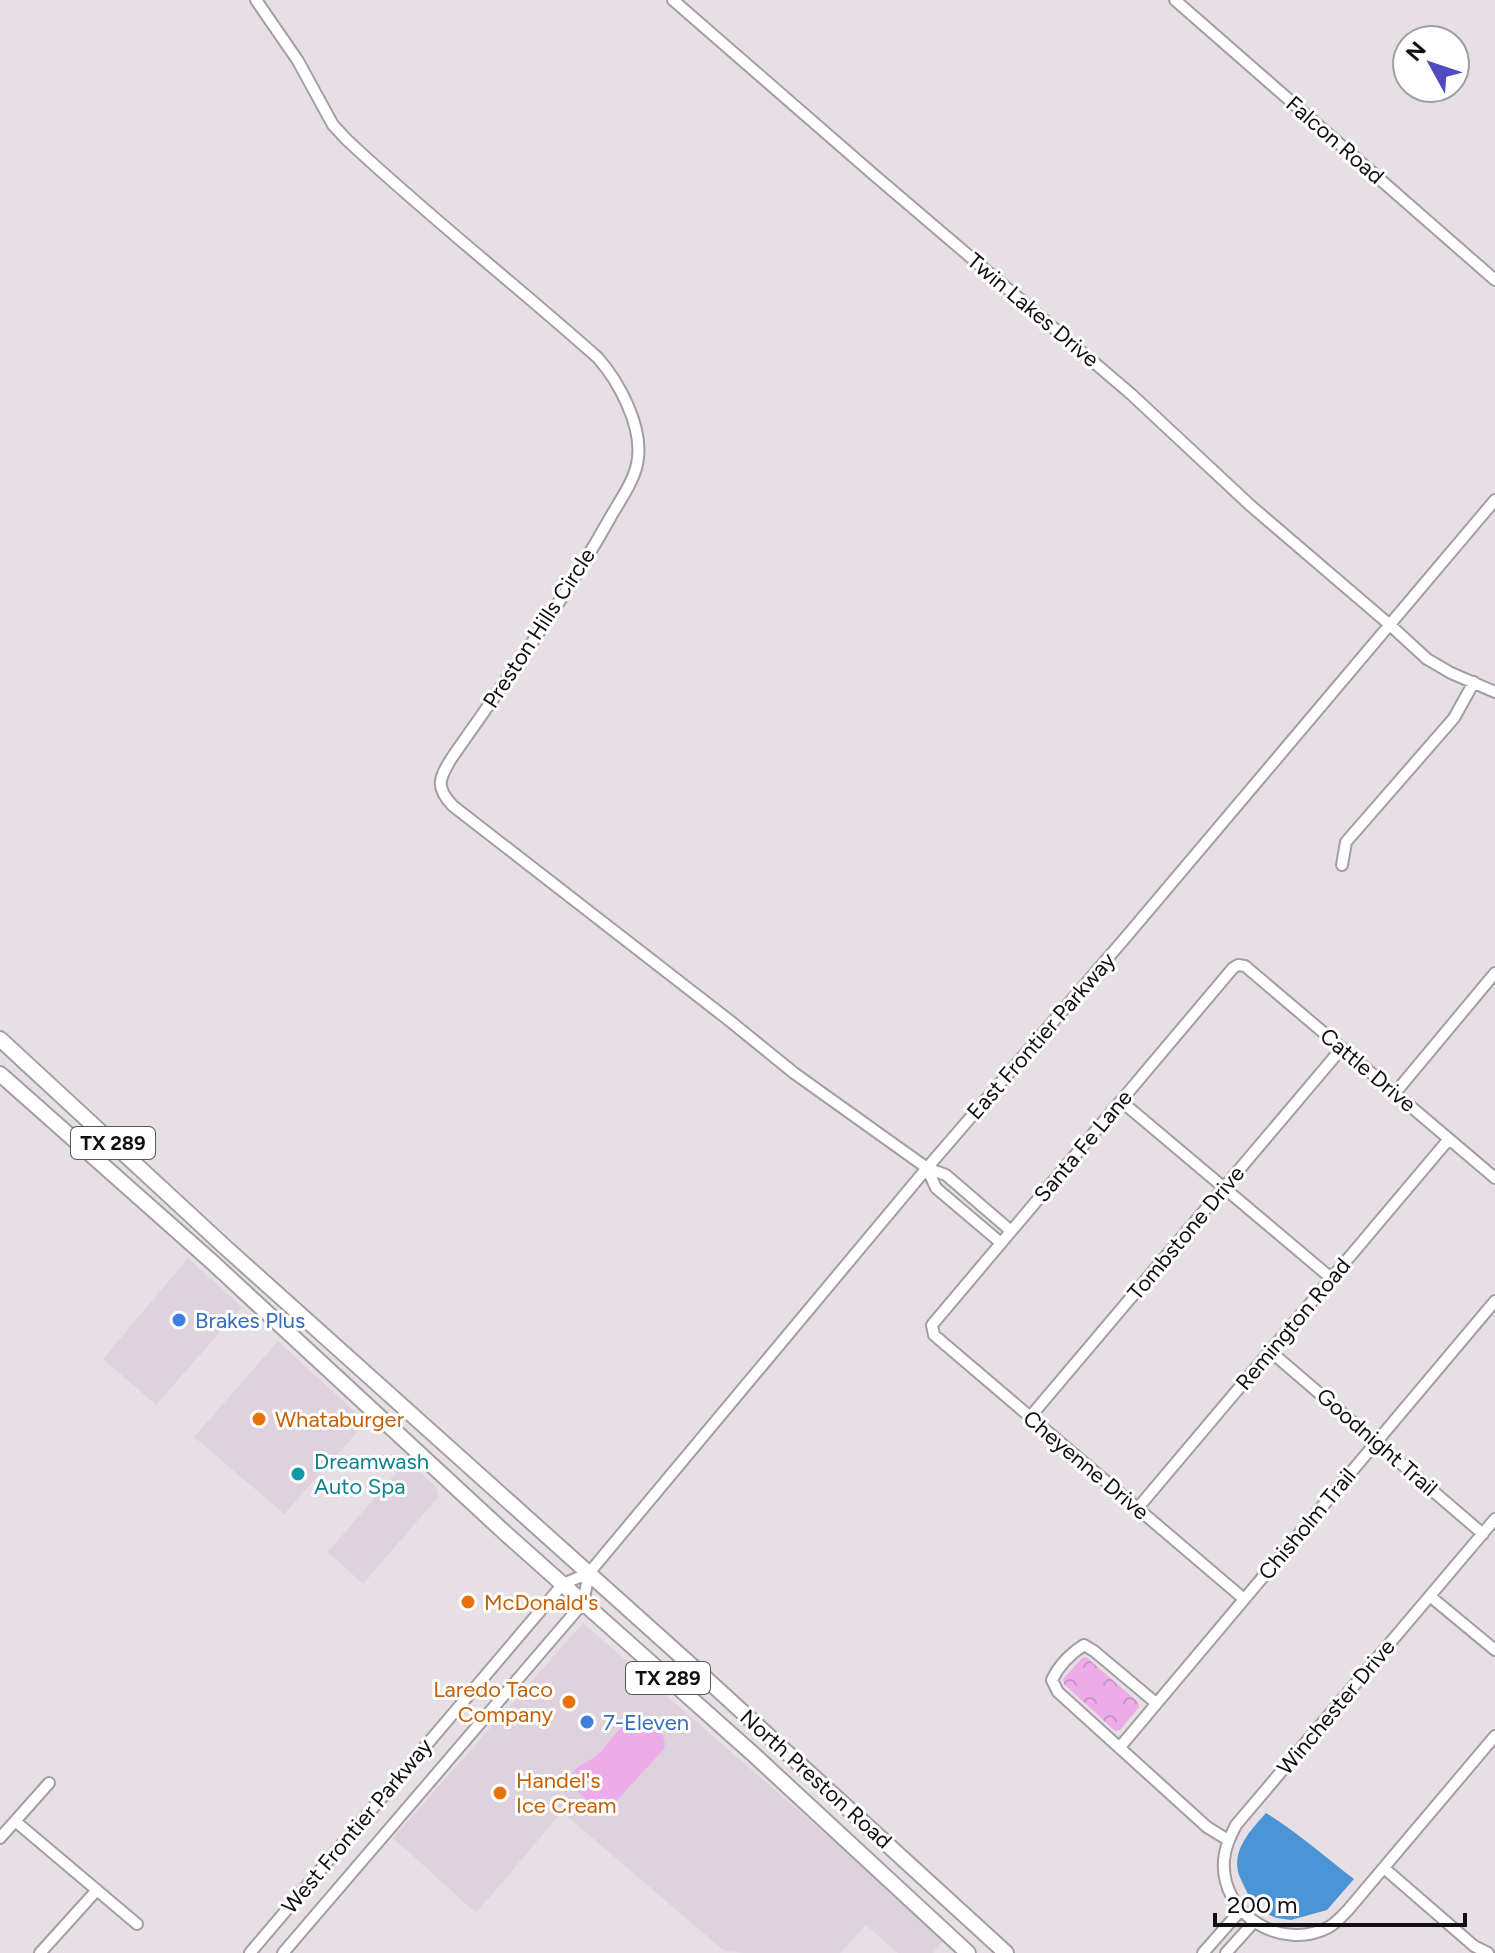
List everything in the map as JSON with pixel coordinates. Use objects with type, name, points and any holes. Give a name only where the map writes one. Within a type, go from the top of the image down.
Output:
[{"type":"main road","name":"TX 289","points":[[0,1039],[225,1247],[589,1573]]},
{"type":"main road","name":"TX 289","points":[[0,1074],[221,1270],[563,1584]]},
{"type":"main road","name":"North Preston Road","points":[[589,1573],[1006,1953]]},
{"type":"main road","name":"North Preston Road","points":[[563,1584],[968,1953]]},
{"type":"main road","points":[[816,1812],[832,1793]]},
{"type":"street","name":"Preston Hills Circle","points":[[256,0],[298,61],[333,125],[468,248],[499,271],[598,358],[630,410],[637,437],[638,463],[633,478],[539,632],[451,759],[443,773],[440,787],[443,795],[476,825],[794,1073],[927,1168]]},
{"type":"street","name":"Twin Lakes Drive","points":[[673,0],[1131,394],[1251,506],[1427,659],[1495,692]]},
{"type":"street","name":"Falcon Road","points":[[1175,0],[1495,280]]},
{"type":"street","name":"East Frontier Parkway","points":[[589,1573],[927,1168],[1495,500]]},
{"type":"street","points":[[1342,865],[1346,842],[1454,718],[1474,682]]},
{"type":"street","name":"Cattle Drive","points":[[1238,965],[1245,966],[1495,1178]]},
{"type":"street","name":"Santa Fe Lane","points":[[932,1330],[932,1325],[1238,965]]},
{"type":"street","points":[[1395,1093],[1495,973]]},
{"type":"street","name":"Tombstone Drive","points":[[1030,1417],[1342,1048]]},
{"type":"street","points":[[1121,1101],[1331,1278]]},
{"type":"street","name":"Remington Road","points":[[1137,1509],[1449,1139]]},
{"type":"street","points":[[927,1168],[946,1175],[1011,1231]]},
{"type":"street","points":[[927,1168],[936,1188],[1001,1243]]},
{"type":"street","name":"Chisholm Trail","points":[[1120,1747],[1495,1301]]},
{"type":"street","name":"Cheyenne Drive","points":[[932,1330],[934,1335],[1244,1599]]},
{"type":"street","name":"Goodnight Trail","points":[[1270,1351],[1483,1534]]},
{"type":"street","name":"Winchester Drive","points":[[1228,1840],[1243,1816],[1495,1519]]},
{"type":"street","name":"West Frontier Parkway","points":[[250,1953],[563,1584],[589,1573]]},
{"type":"street","name":"West Frontier Parkway","points":[[283,1953],[583,1603],[589,1573]]},
{"type":"street","points":[[1431,1597],[1495,1650]]},
{"type":"street","points":[[1156,1703],[1084,1645],[1057,1670],[1052,1680],[1058,1692],[1207,1827],[1228,1840],[1224,1873],[1227,1888],[1240,1911],[1253,1923],[1272,1932],[1290,1935],[1318,1932],[1332,1925],[1348,1910],[1495,1736]]},
{"type":"street","points":[[0,1838],[49,1783]]},
{"type":"street","points":[[15,1821],[137,1924]]},
{"type":"street","points":[[1384,1868],[1474,1946],[1488,1953]]},
{"type":"street","points":[[40,1953],[97,1890]]},
{"type":"street","points":[[1203,1953],[1240,1911]]},
{"type":"street","points":[[1214,1940],[1226,1952],[1253,1923]]},
{"type":"shaded area","points":[[188,1258],[242,1307],[156,1405],[103,1359]]},
{"type":"shaded area","points":[[278,1341],[366,1422],[284,1514],[194,1437]]},
{"type":"shaded area","points":[[407,1460],[436,1487],[438,1497],[363,1584],[328,1552]]},
{"type":"shaded area","points":[[583,1623],[945,1938],[933,1953],[898,1953],[866,1925],[840,1953],[744,1953],[723,1950],[562,1812],[476,1913],[393,1838]]},
{"type":"green space","points":[[1086,1657],[1138,1702],[1139,1707],[1120,1730],[1115,1731],[1064,1684],[1063,1679]]},
{"type":"green space","points":[[642,1715],[662,1733],[664,1749],[609,1809],[598,1810],[569,1781],[578,1767],[597,1755],[629,1721]]},
{"type":"water","points":[[1266,1813],[1354,1879],[1327,1910],[1291,1920],[1277,1918],[1267,1914],[1262,1900],[1250,1899],[1239,1875],[1238,1857],[1244,1841]]},
{"type":"place","name":"Brakes Plus","points":[[179,1320]]},
{"type":"place","name":"Whataburger","points":[[259,1419]]},
{"type":"place","name":"Dreamwash Auto Spa","points":[[298,1474]]},
{"type":"place","name":"McDonald's","points":[[468,1602]]},
{"type":"place","name":"Laredo Taco Company","points":[[569,1702]]},
{"type":"place","name":"7-Eleven","points":[[587,1722]]},
{"type":"place","name":"Handel's Ice Cream","points":[[500,1793]]}]
